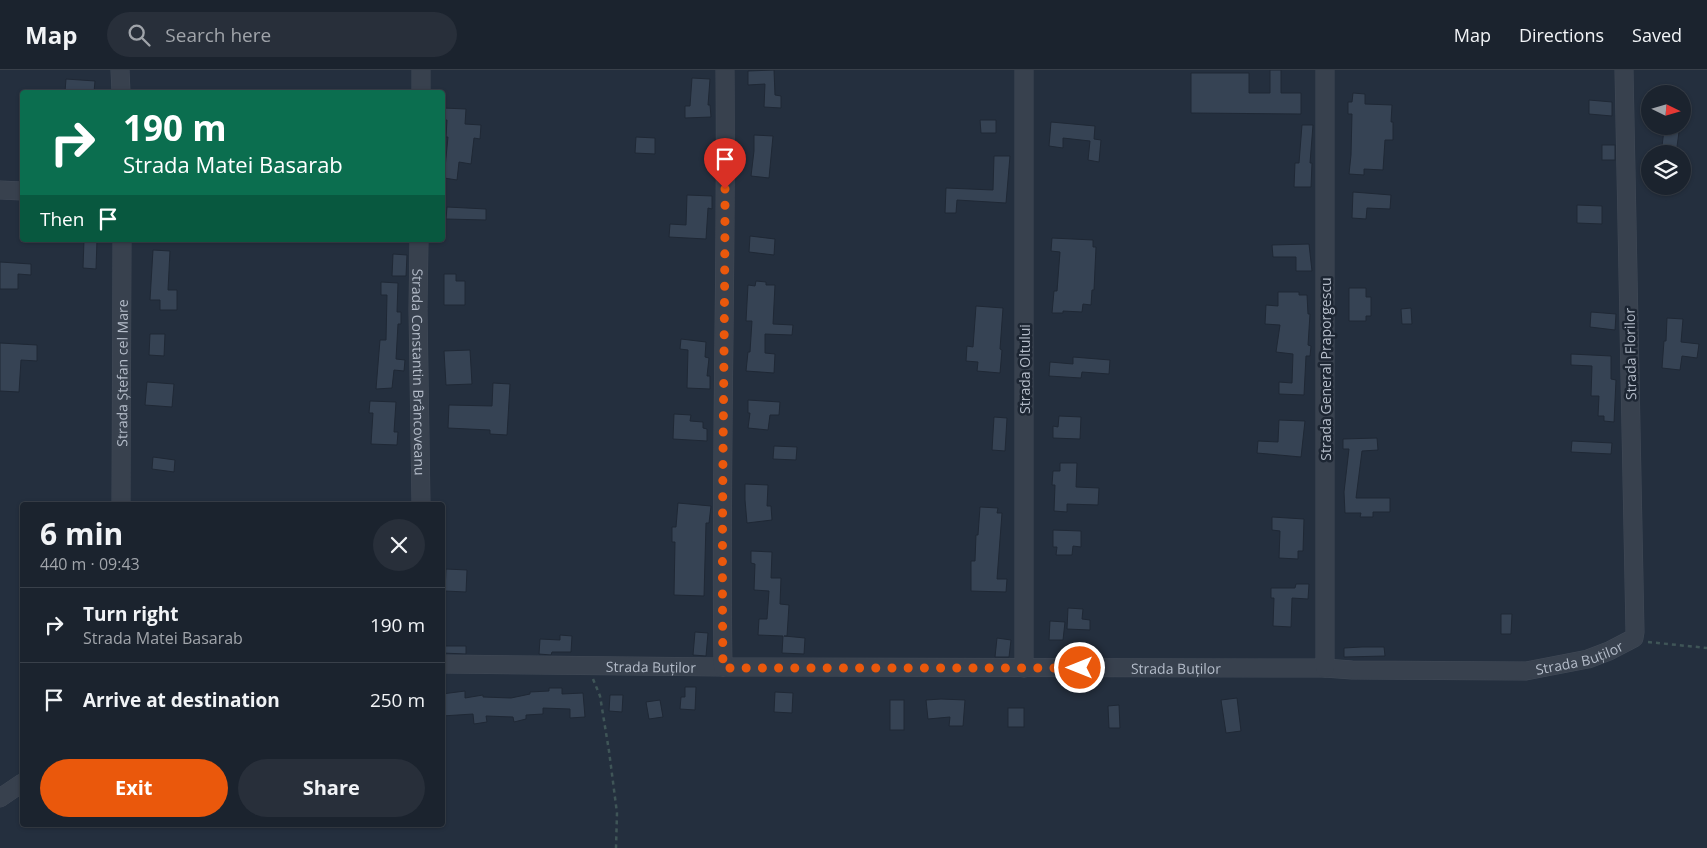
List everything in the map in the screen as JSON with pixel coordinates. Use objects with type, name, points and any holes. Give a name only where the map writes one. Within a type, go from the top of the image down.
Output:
[{"type":"street","points":[[120,70],[121,90]]},
{"type":"street","points":[[421,70],[421,90]]},
{"type":"street","points":[[723,668],[725,70]]},
{"type":"street","name":"Strada Oltului","points":[[1024,70],[1024,668]]},
{"type":"street","name":"Strada General Praporgescu","points":[[1325,70],[1325,668]]},
{"type":"street","name":"Strada Florilor","points":[[1624,70],[1634,522],[1634,638]]},
{"type":"street","points":[[0,190],[20,191]]},
{"type":"street","name":"Strada Ștefan cel Mare","points":[[121,502],[122,242]]},
{"type":"street","name":"Strada Constantin Brâncoveanu","points":[[419,242],[421,502]]},
{"type":"street","name":"Strada Buților","points":[[445,664],[723,668],[1325,668],[1352,670],[1526,671],[1588,659],[1634,638]]},
{"type":"street","points":[[0,798],[20,784]]},
{"type":"path","points":[[1634,638],[1641,641],[1707,648]]},
{"type":"path","points":[[588,666],[600,696],[609,751],[617,813],[616,848]]},
{"type":"building","points":[[774,70],[775,95],[781,96],[781,108],[764,107],[765,84],[748,85],[748,71]]},
{"type":"building","points":[[1270,70],[1281,70],[1281,93],[1301,93],[1301,114],[1191,113],[1191,73],[1249,73],[1249,93],[1270,93]]},
{"type":"building","points":[[692,78],[710,79],[708,105],[710,105],[711,117],[685,118],[685,106],[690,106]]},
{"type":"building","points":[[66,79],[95,81],[94,90],[65,90]]},
{"type":"building","points":[[1353,93],[1365,94],[1365,104],[1392,105],[1393,140],[1385,140],[1383,170],[1364,169],[1364,175],[1349,174],[1352,114],[1348,114],[1348,102],[1352,102]]},
{"type":"building","points":[[1589,100],[1612,102],[1612,116],[1589,114]]},
{"type":"building","points":[[445,108],[466,109],[465,124],[481,125],[480,139],[474,138],[471,164],[459,162],[457,180],[445,178],[448,137],[446,137],[447,120],[445,120]]},
{"type":"building","points":[[980,120],[996,120],[996,133],[981,133]]},
{"type":"building","points":[[1051,122],[1095,126],[1094,139],[1101,140],[1099,162],[1088,160],[1090,141],[1063,138],[1063,148],[1049,146]]},
{"type":"building","points":[[1302,125],[1313,125],[1310,163],[1312,163],[1311,187],[1294,187],[1295,163],[1299,163]]},
{"type":"building","points":[[754,135],[773,136],[769,178],[751,176]]},
{"type":"building","points":[[1663,135],[1679,135],[1677,145],[1662,145]]},
{"type":"building","points":[[636,137],[655,138],[655,154],[635,153]]},
{"type":"building","points":[[1602,145],[1615,145],[1615,160],[1602,160]]},
{"type":"building","points":[[994,156],[1010,156],[1006,203],[957,200],[956,213],[945,213],[946,188],[993,190]]},
{"type":"building","points":[[1353,192],[1391,195],[1390,209],[1367,208],[1366,219],[1352,218]]},
{"type":"building","points":[[687,195],[712,196],[712,209],[708,208],[706,239],[669,237],[670,224],[686,225]]},
{"type":"building","points":[[1577,205],[1602,206],[1602,224],[1577,223]]},
{"type":"building","points":[[447,207],[486,209],[486,220],[446,219]]},
{"type":"building","points":[[750,236],[775,239],[774,255],[749,252]]},
{"type":"building","points":[[1052,238],[1093,240],[1093,247],[1096,247],[1094,290],[1092,290],[1091,305],[1083,304],[1082,312],[1063,311],[1063,313],[1052,313],[1054,291],[1057,291],[1060,252],[1051,251]]},
{"type":"building","points":[[84,242],[97,242],[96,269],[83,268]]},
{"type":"building","points":[[1309,244],[1312,271],[1296,271],[1296,257],[1273,257],[1272,245]]},
{"type":"building","points":[[153,250],[170,251],[168,290],[177,290],[177,310],[160,310],[160,300],[150,300]]},
{"type":"building","points":[[393,254],[407,255],[406,276],[392,276]]},
{"type":"building","points":[[0,262],[31,264],[31,275],[18,274],[18,289],[0,289]]},
{"type":"building","points":[[444,274],[456,274],[456,281],[465,281],[465,305],[444,305]]},
{"type":"building","points":[[756,281],[766,282],[766,285],[775,285],[773,324],[793,325],[792,335],[765,334],[765,353],[775,354],[774,373],[746,371],[748,352],[750,352],[752,321],[746,321],[748,285],[755,286]]},
{"type":"building","points":[[381,282],[398,283],[397,312],[401,312],[401,324],[398,324],[396,359],[405,360],[404,371],[394,370],[392,388],[376,389],[380,340],[386,340],[387,295],[381,295]]},
{"type":"building","points":[[1349,288],[1366,288],[1366,297],[1371,297],[1371,316],[1366,316],[1366,321],[1349,321]]},
{"type":"building","points":[[1278,292],[1299,292],[1299,295],[1307,295],[1308,314],[1310,314],[1308,345],[1311,346],[1310,356],[1306,356],[1304,395],[1279,394],[1279,382],[1292,383],[1293,354],[1276,352],[1280,325],[1265,324],[1266,305],[1278,306]]},
{"type":"building","points":[[976,306],[1003,308],[1000,373],[977,371],[978,362],[966,361],[967,346],[973,347]]},
{"type":"building","points":[[1411,308],[1412,324],[1402,324],[1401,309]]},
{"type":"building","points":[[1591,312],[1616,314],[1615,330],[1590,327]]},
{"type":"building","points":[[1667,318],[1683,319],[1681,342],[1699,344],[1697,358],[1682,356],[1680,370],[1662,368]]},
{"type":"building","points":[[150,334],[165,334],[164,356],[149,355]]},
{"type":"building","points":[[681,339],[706,342],[705,357],[709,358],[707,376],[710,376],[710,389],[687,388],[688,350],[680,349]]},
{"type":"building","points":[[0,343],[37,345],[37,361],[21,360],[19,392],[0,391]]},
{"type":"building","points":[[470,350],[472,384],[446,385],[444,351]]},
{"type":"building","points":[[1571,354],[1611,356],[1611,379],[1616,380],[1614,422],[1604,421],[1604,416],[1598,416],[1599,396],[1591,396],[1592,366],[1571,365]]},
{"type":"building","points":[[1073,357],[1110,360],[1109,374],[1082,372],[1081,378],[1049,376],[1050,362],[1073,364]]},
{"type":"building","points":[[147,382],[174,384],[172,407],[145,405]]},
{"type":"building","points":[[493,383],[510,384],[507,435],[490,434],[490,430],[448,428],[449,405],[492,406]]},
{"type":"building","points":[[748,400],[780,402],[779,415],[770,415],[768,430],[748,428],[750,413],[748,413]]},
{"type":"building","points":[[370,401],[396,402],[394,432],[398,432],[397,445],[371,444],[373,413],[369,413]]},
{"type":"building","points":[[674,414],[691,415],[690,421],[703,422],[703,428],[707,429],[707,441],[673,439]]},
{"type":"building","points":[[1059,416],[1081,417],[1080,439],[1053,438],[1053,426],[1058,427]]},
{"type":"building","points":[[994,417],[1007,418],[1005,451],[992,450]]},
{"type":"building","points":[[1279,420],[1305,421],[1301,457],[1257,453],[1258,441],[1278,442]]},
{"type":"building","points":[[1377,438],[1378,450],[1362,451],[1356,498],[1390,498],[1390,512],[1373,512],[1373,517],[1360,517],[1361,513],[1345,513],[1344,492],[1349,449],[1343,449],[1343,439]]},
{"type":"building","points":[[1572,441],[1612,443],[1611,454],[1571,452]]},
{"type":"building","points":[[774,446],[797,447],[796,460],[773,459]]},
{"type":"building","points":[[153,457],[175,460],[174,472],[152,469]]},
{"type":"building","points":[[1060,463],[1077,463],[1076,487],[1099,488],[1098,505],[1067,504],[1067,512],[1054,511],[1055,485],[1052,485],[1053,471],[1060,471]]},
{"type":"building","points":[[745,484],[768,485],[767,506],[771,506],[772,520],[747,523]]},
{"type":"building","points":[[678,503],[711,506],[709,523],[706,523],[704,596],[674,595],[675,542],[672,542],[672,527],[676,527]]},
{"type":"building","points":[[980,507],[998,508],[997,513],[1002,513],[997,579],[1007,579],[1006,592],[971,591],[971,561],[975,561]]},
{"type":"building","points":[[1272,517],[1304,519],[1303,551],[1298,551],[1298,559],[1279,558],[1280,531],[1272,530]]},
{"type":"building","points":[[1053,530],[1081,531],[1081,547],[1073,546],[1072,555],[1056,555],[1057,547],[1053,547]]},
{"type":"building","points":[[751,551],[772,552],[771,578],[781,578],[780,604],[789,605],[787,636],[784,636],[805,638],[804,654],[782,653],[783,636],[758,635],[759,619],[767,619],[769,591],[754,590],[755,564],[751,563]]},
{"type":"building","points":[[446,569],[467,570],[466,592],[445,591]]},
{"type":"building","points":[[1296,584],[1309,584],[1308,599],[1292,598],[1291,627],[1273,626],[1274,598],[1271,598],[1271,588],[1295,588]]},
{"type":"building","points":[[1068,608],[1083,609],[1082,619],[1090,620],[1090,630],[1067,629]]},
{"type":"building","points":[[1501,614],[1512,614],[1511,634],[1501,634]]},
{"type":"building","points":[[1050,621],[1065,622],[1063,640],[1049,640]]},
{"type":"building","points":[[695,632],[708,633],[706,656],[693,655]]},
{"type":"building","points":[[560,635],[572,636],[571,652],[552,652],[551,655],[539,654],[540,639],[560,640]]},
{"type":"building","points":[[997,638],[1011,640],[1009,657],[995,657]]},
{"type":"building","points":[[445,646],[466,646],[466,654],[445,653]]},
{"type":"building","points":[[1384,647],[1385,656],[1344,657],[1344,648]]},
{"type":"building","points":[[685,687],[696,687],[695,710],[680,709],[681,697],[685,697]]},
{"type":"building","points":[[549,688],[562,688],[562,694],[583,693],[585,717],[570,718],[570,709],[543,708],[543,714],[526,715],[526,719],[514,722],[513,717],[486,716],[487,722],[474,724],[473,714],[445,716],[445,694],[465,691],[465,698],[483,695],[483,697],[511,698],[530,694],[530,692],[549,691]]},
{"type":"building","points":[[775,692],[793,693],[792,713],[774,712]]},
{"type":"building","points":[[610,695],[623,695],[622,712],[609,711]]},
{"type":"building","points":[[1237,698],[1241,731],[1226,733],[1221,700]]},
{"type":"building","points":[[660,700],[663,717],[649,719],[646,702]]},
{"type":"building","points":[[890,700],[904,700],[904,730],[890,730]]},
{"type":"building","points":[[926,700],[965,700],[963,726],[949,726],[950,717],[928,719]]},
{"type":"building","points":[[1119,705],[1120,728],[1109,728],[1108,706]]},
{"type":"building","points":[[1008,708],[1024,708],[1024,727],[1008,727]]},
{"type":"route","points":[[725,189],[723,668],[1080,668]]}]
